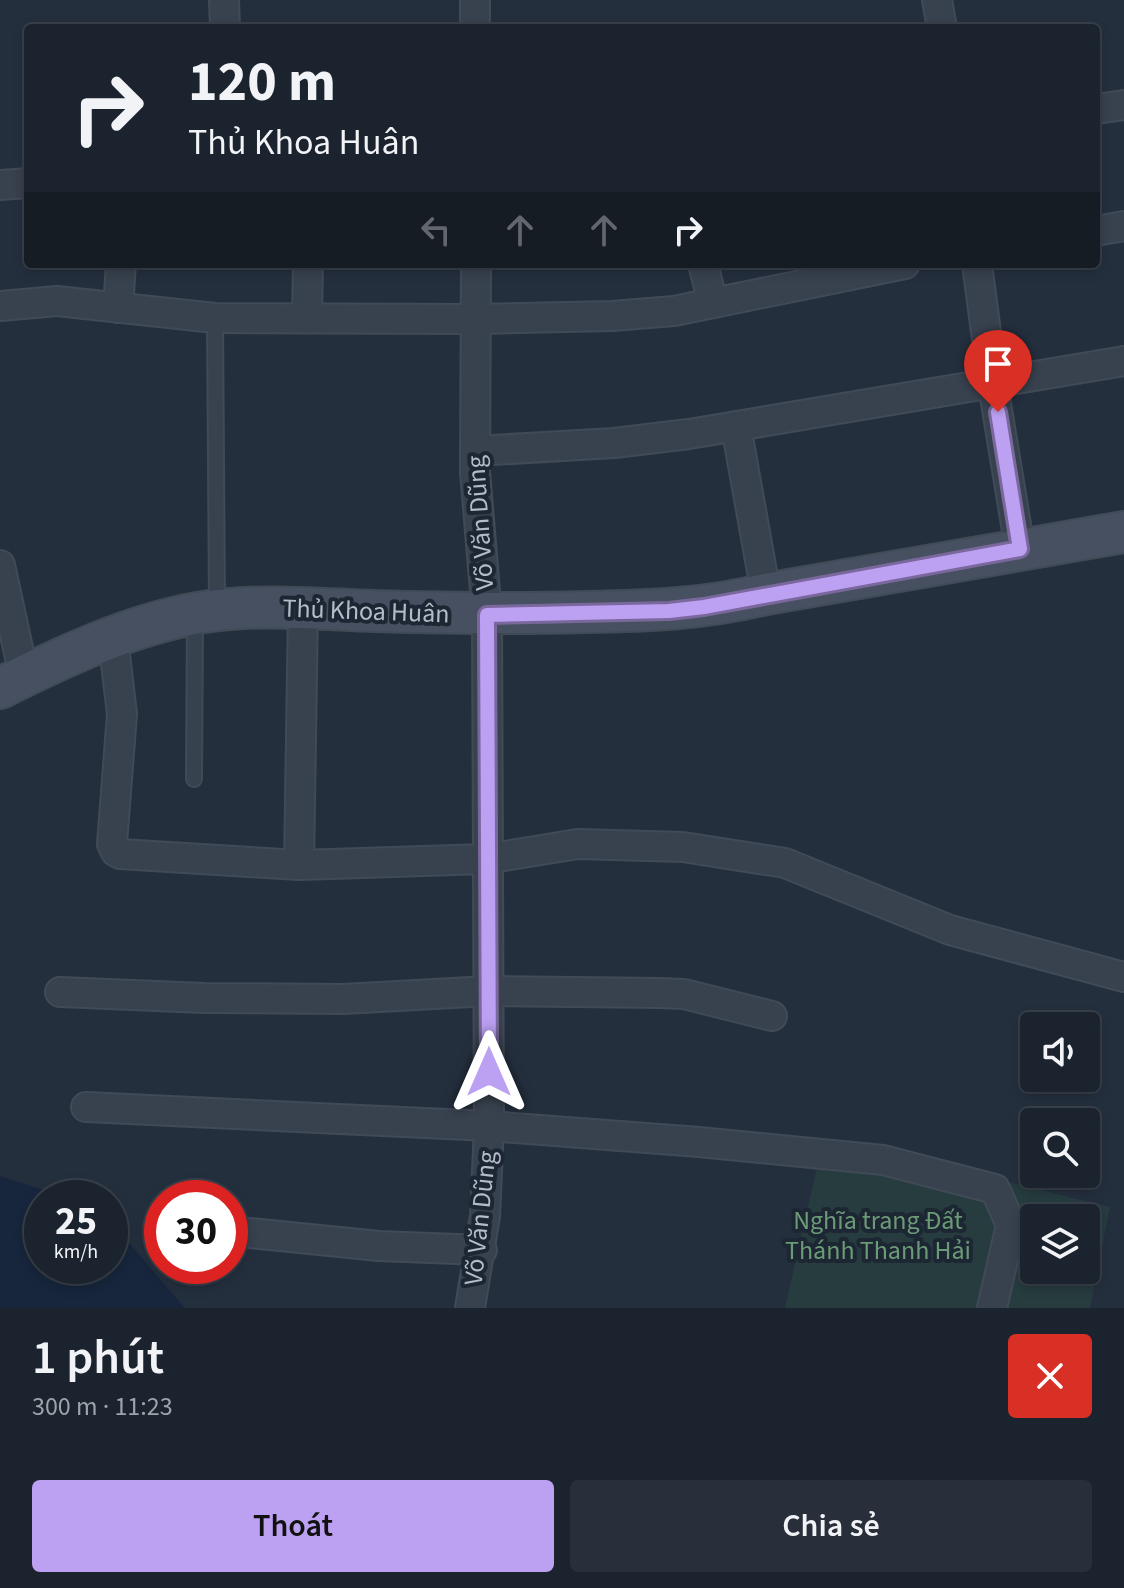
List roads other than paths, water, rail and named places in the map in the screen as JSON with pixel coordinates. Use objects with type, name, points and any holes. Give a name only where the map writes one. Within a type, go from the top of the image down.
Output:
[{"type":"main road","name":"Thủ Khoa Huân","points":[[12,682],[113,638],[206,612],[303,608],[487,615],[669,611],[1124,532]]},
{"type":"street","points":[[224,0],[225,24]]},
{"type":"street","points":[[475,0],[475,24]]},
{"type":"street","points":[[937,0],[941,24]]},
{"type":"street","points":[[1100,108],[1124,105]]},
{"type":"street","points":[[0,185],[24,183]]},
{"type":"street","points":[[1100,230],[1124,226]]},
{"type":"street","points":[[118,308],[121,268]]},
{"type":"street","points":[[307,317],[308,268]]},
{"type":"street","name":"Võ Văn Dũng","points":[[470,1308],[482,1250],[489,1126],[487,615],[475,451],[476,268]]},
{"type":"street","points":[[704,268],[713,303]]},
{"type":"street","points":[[0,306],[57,301],[215,318],[612,316],[674,311],[885,268]]},
{"type":"street","points":[[978,268],[1020,549]]},
{"type":"street","points":[[475,451],[614,443],[993,385],[1124,361]]},
{"type":"street","points":[[736,426],[766,594]]},
{"type":"street","points":[[0,565],[12,682]]},
{"type":"street","points":[[299,865],[303,608]]},
{"type":"street","points":[[113,638],[122,714],[112,844],[116,852],[299,865],[486,859],[578,844],[683,847],[785,863],[950,930],[1124,977]]},
{"type":"street","points":[[60,992],[204,998],[343,999],[489,991],[684,994],[772,1016]]},
{"type":"street","points":[[86,1107],[489,1126],[883,1160],[995,1189],[1011,1225],[992,1308]]},
{"type":"street","points":[[248,1233],[379,1246],[482,1250]]},
{"type":"lane","points":[[194,779],[206,612],[215,318]]},
{"type":"water","points":[[0,1176],[24,1184],[24,1284],[128,1284],[128,1242],[144,1260],[144,1284],[164,1284],[185,1308],[0,1308]]},
{"type":"park label","name":"Nghĩa trang Đất Thánh Thanh Hải","points":[[878,1235]]}]
